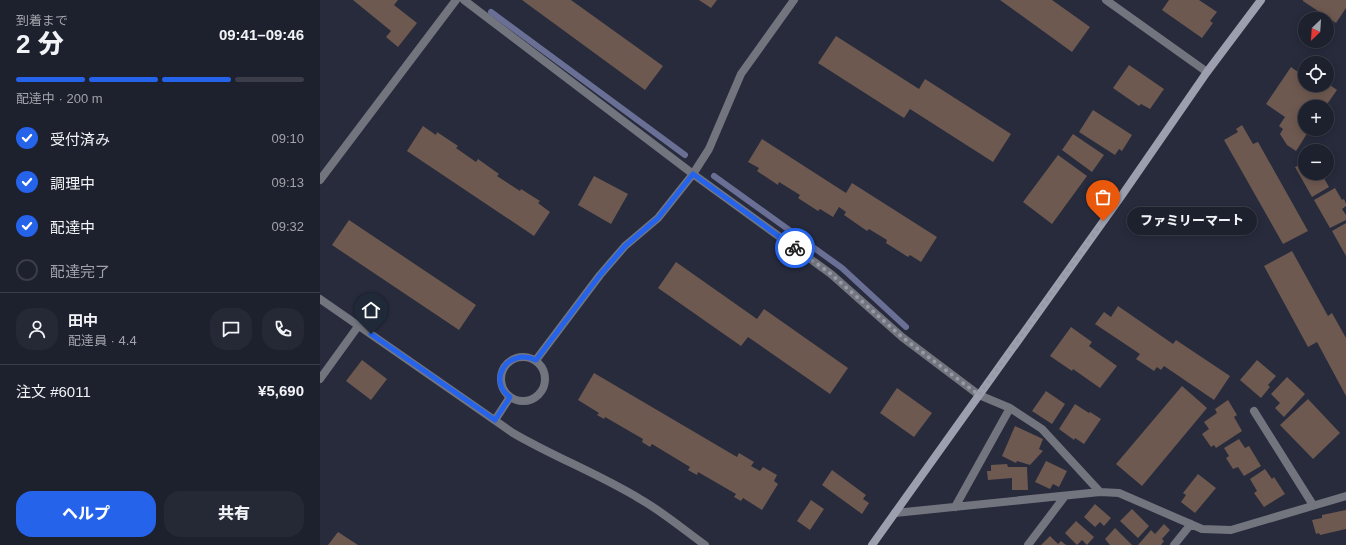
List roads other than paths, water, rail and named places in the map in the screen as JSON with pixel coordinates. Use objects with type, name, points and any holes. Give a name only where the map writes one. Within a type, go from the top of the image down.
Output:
[{"type":"street","points":[[320,180],[456,0]]},
{"type":"street","points":[[464,0],[693,174],[831,274],[902,337],[979,395],[1010,408],[1042,429],[1100,492]]},
{"type":"street","points":[[536,360],[600,275],[625,246],[658,218],[693,174],[709,149],[741,74],[794,0]]},
{"type":"street","points":[[1106,0],[1207,72]]},
{"type":"street","points":[[872,545],[1207,72],[1261,0]]},
{"type":"street","points":[[320,299],[495,420],[534,445],[642,499],[705,545]]},
{"type":"street","points":[[320,379],[359,325]]},
{"type":"street","points":[[522,356],[536,360],[541,366],[546,380],[540,393],[535,398],[528,401],[520,401],[510,397],[503,389],[501,382],[503,368],[514,358],[522,356]]},
{"type":"street","points":[[495,420],[510,397]]},
{"type":"street","points":[[955,507],[1010,408]]},
{"type":"street","points":[[1254,411],[1313,505]]},
{"type":"street","points":[[895,513],[1100,492],[1119,493],[1202,529],[1231,530],[1346,496]]},
{"type":"street","points":[[1028,545],[1065,496]]},
{"type":"street","points":[[1174,545],[1191,524]]},
{"type":"waterway","points":[[491,12],[685,155]]},
{"type":"waterway","points":[[714,176],[842,268],[906,327]]},
{"type":"place","name":"ファミリーマート","points":[[1103,221]]}]
